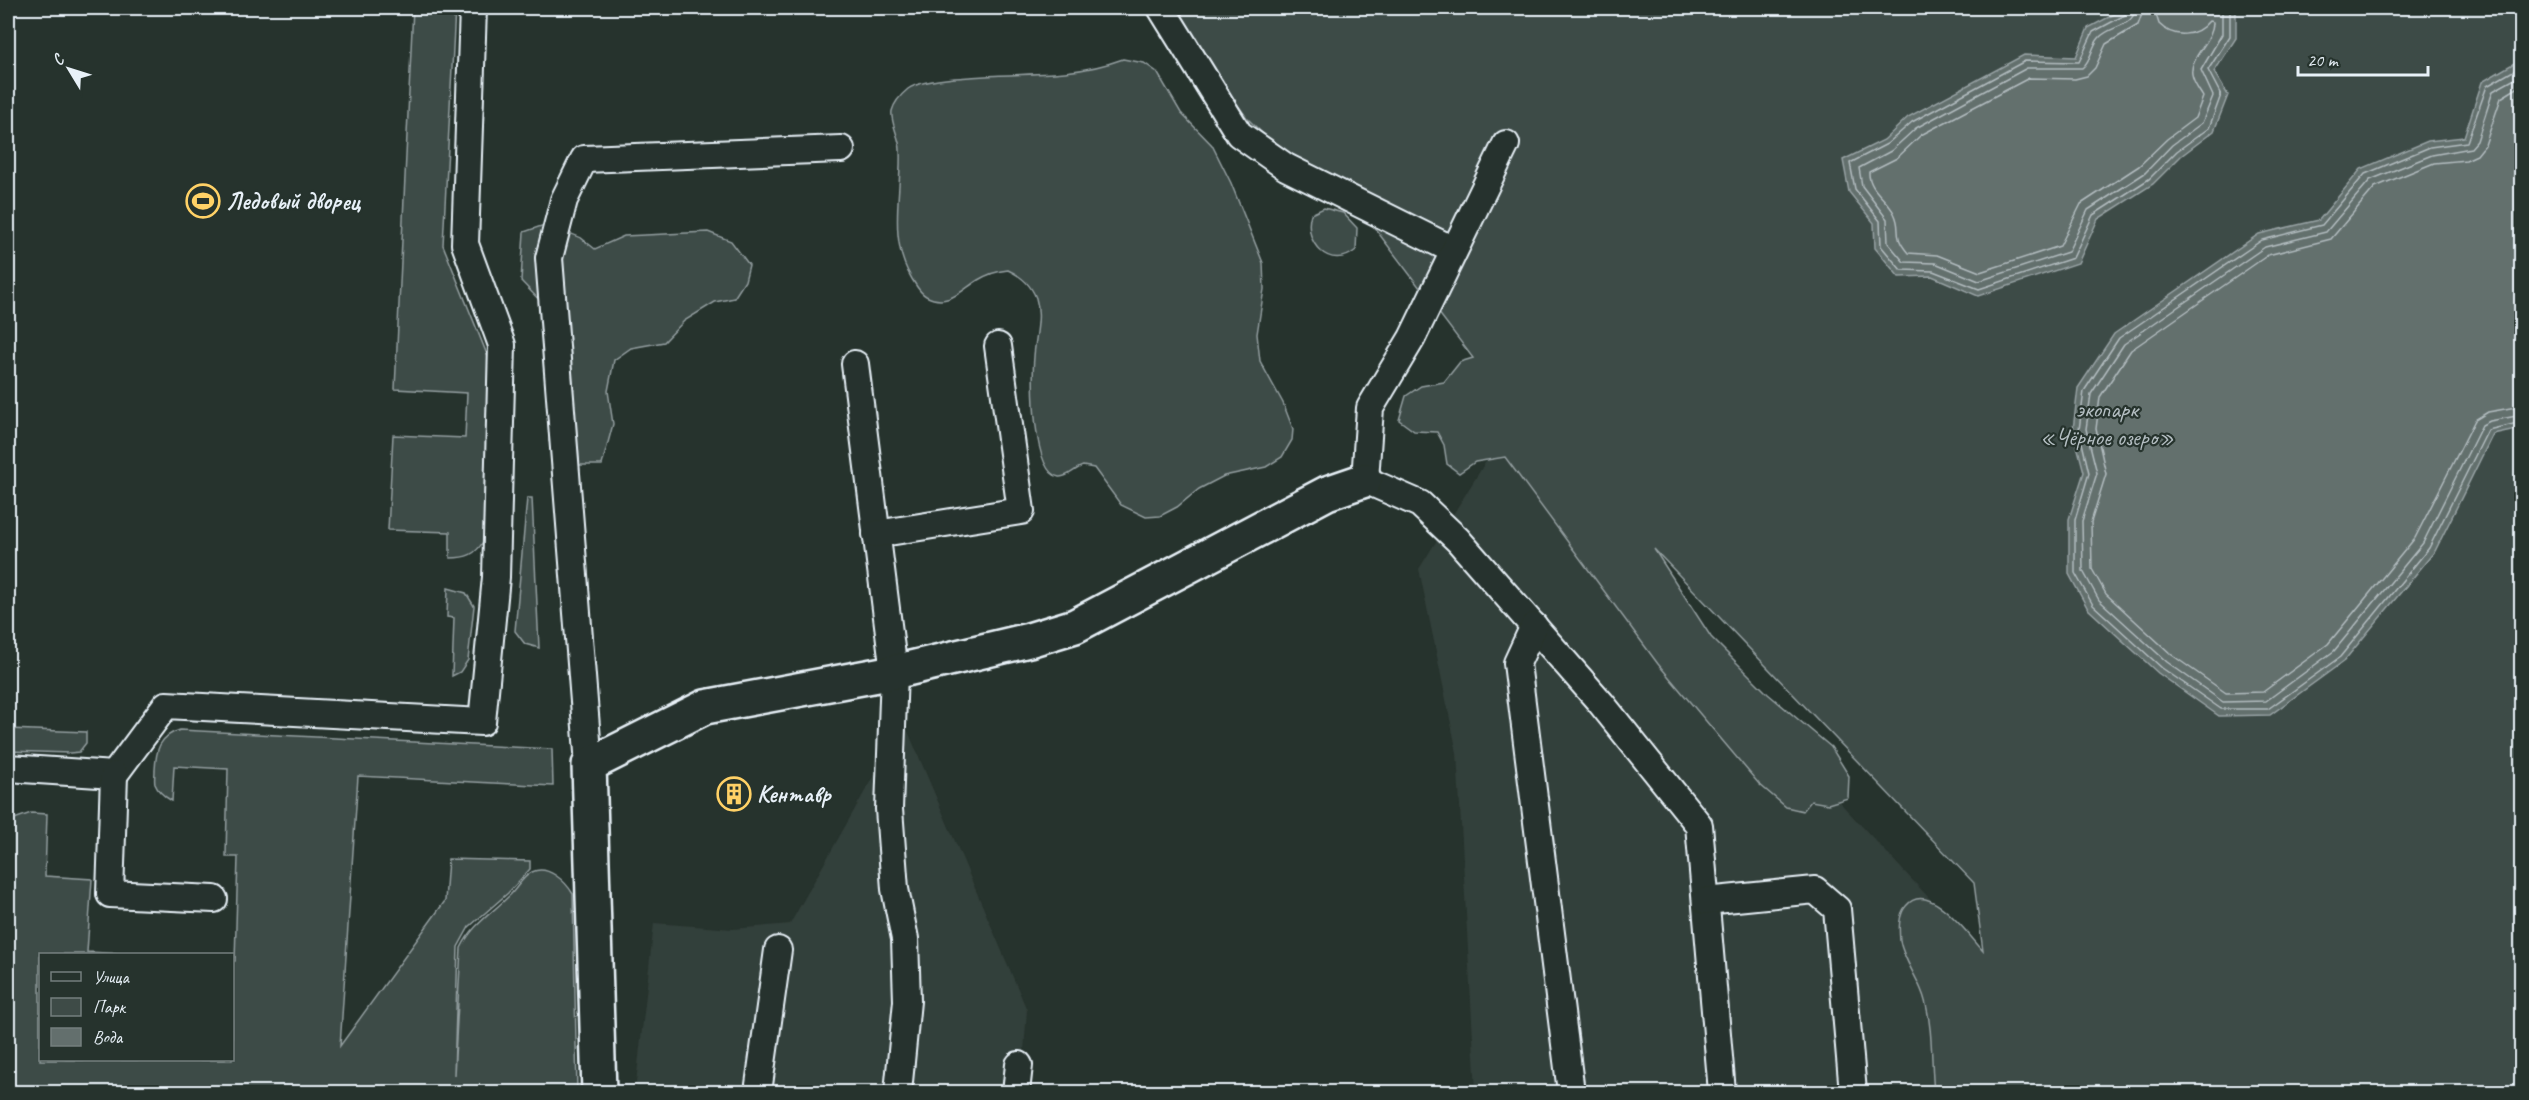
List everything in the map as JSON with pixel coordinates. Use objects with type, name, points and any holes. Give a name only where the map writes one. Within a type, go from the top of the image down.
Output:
[{"type":"street","points":[[598,1092],[589,765],[705,707],[894,672],[1029,640],[1075,626],[1327,493],[1365,480]]},
{"type":"lane","points":[[214,899],[110,894],[114,775],[166,705],[482,722],[496,577],[502,345],[465,244],[473,8]]},
{"type":"lane","points":[[1161,8],[1239,134],[1286,167],[1453,250]]},
{"type":"lane","points":[[1506,144],[1412,338],[1370,408],[1365,480],[1420,504],[1458,540],[1601,703],[1699,825],[1722,1092]]},
{"type":"lane","points":[[589,765],[549,258],[564,200],[584,159],[841,149]]},
{"type":"lane","points":[[876,534],[1022,511],[998,346]]},
{"type":"lane","points":[[855,364],[894,672],[889,809],[894,879],[905,939],[907,1001],[898,1092]]},
{"type":"lane","points":[[1534,626],[1517,663],[1571,1092]]},
{"type":"lane","points":[[8,768],[114,775]]},
{"type":"lane","points":[[1706,901],[1815,890],[1837,909],[1853,1092]]},
{"type":"lane","points":[[758,1092],[778,950]]},
{"type":"lane","points":[[1016,1092],[1019,1065]]},
{"type":"shaded area","points":[[1500,439],[1930,899],[1965,1092],[1476,1092],[1457,753],[1419,569]]},
{"type":"shaded area","points":[[904,722],[1027,1010],[1021,1092],[635,1092],[654,923],[733,929],[790,924]]},
{"type":"green space","points":[[413,8],[455,8],[443,245],[488,357],[484,540],[474,552],[456,558],[450,558],[450,532],[388,530],[393,435],[465,438],[467,393],[395,389]]},
{"type":"green space","name":"экопарк «Чёрное озеро»","points":[[1169,8],[2521,8],[2521,1092],[1934,1092],[1928,1012],[1923,993],[1902,949],[1900,918],[1906,906],[1915,899],[1926,899],[1937,904],[1959,923],[1983,951],[1974,883],[1654,549],[1711,637],[1768,694],[1831,747],[1849,776],[1848,798],[1828,804],[1811,801],[1803,811],[1786,807],[1759,784],[1658,664],[1505,457],[1475,462],[1459,473],[1447,464],[1444,445],[1437,432],[1414,431],[1399,420],[1406,396],[1421,386],[1444,382],[1460,362],[1473,358],[1336,177],[1292,156],[1272,143],[1247,118]]},
{"type":"green space","points":[[1123,59],[1144,63],[1157,72],[1181,113],[1212,145],[1231,183],[1263,263],[1264,289],[1257,334],[1260,361],[1283,403],[1293,429],[1292,440],[1282,457],[1266,467],[1224,476],[1199,489],[1177,507],[1160,516],[1146,517],[1121,505],[1094,468],[1083,466],[1059,477],[1050,472],[1043,460],[1034,404],[1033,368],[1038,305],[1034,293],[1025,281],[1008,270],[1000,271],[989,274],[948,299],[941,300],[926,296],[916,286],[904,263],[897,216],[900,150],[892,111],[896,102],[908,89],[938,80],[1087,69]]},
{"type":"green space","points":[[1324,208],[1343,213],[1357,228],[1356,250],[1346,256],[1337,258],[1328,256],[1314,243],[1309,224],[1311,214]]},
{"type":"green space","points":[[547,224],[581,238],[595,249],[624,236],[708,232],[731,241],[749,265],[745,281],[734,298],[715,302],[684,321],[664,342],[631,348],[614,360],[608,391],[613,424],[602,465],[575,465],[558,457],[549,441],[554,405],[546,307],[521,281],[524,232]]},
{"type":"green space","points":[[527,498],[532,498],[539,648],[525,644],[515,631]]},
{"type":"green space","points":[[448,588],[466,593],[474,606],[468,660],[460,672],[452,676],[454,618],[447,617]]},
{"type":"green space","points":[[8,729],[86,732],[86,743],[79,752],[70,753],[8,751]]},
{"type":"green space","points":[[180,730],[552,749],[553,786],[358,776],[340,1046],[445,901],[448,859],[530,861],[530,869],[508,893],[469,927],[458,947],[454,1075],[461,948],[477,926],[512,893],[525,877],[532,872],[544,870],[566,884],[573,894],[577,1092],[8,1092],[8,832],[14,819],[31,813],[47,814],[45,876],[92,879],[87,952],[107,953],[39,953],[39,1061],[234,1061],[234,961],[238,857],[226,857],[228,769],[174,766],[172,801],[164,796],[155,783],[156,756],[163,740]]},
{"type":"water","points":[[2126,8],[2161,8],[2186,12],[2192,8],[2236,8],[2236,38],[2214,72],[2228,95],[2214,131],[2181,156],[2153,184],[2098,219],[2078,263],[1978,296],[1932,276],[1899,277],[1875,248],[1874,223],[1849,192],[1843,160],[1884,140],[1908,117],[2024,55],[2076,57],[2088,28]]},
{"type":"water","points":[[2521,59],[2521,428],[2493,434],[2435,551],[2344,661],[2270,715],[2219,716],[2158,673],[2088,609],[2069,574],[2069,519],[2084,472],[2073,430],[2078,388],[2114,334],[2259,234],[2319,220],[2361,169],[2428,141],[2464,137],[2482,82]]},
{"type":"place","name":"Ледовый дворец","points":[[203,201]]},
{"type":"place","name":"Кентавр","points":[[734,794]]}]
